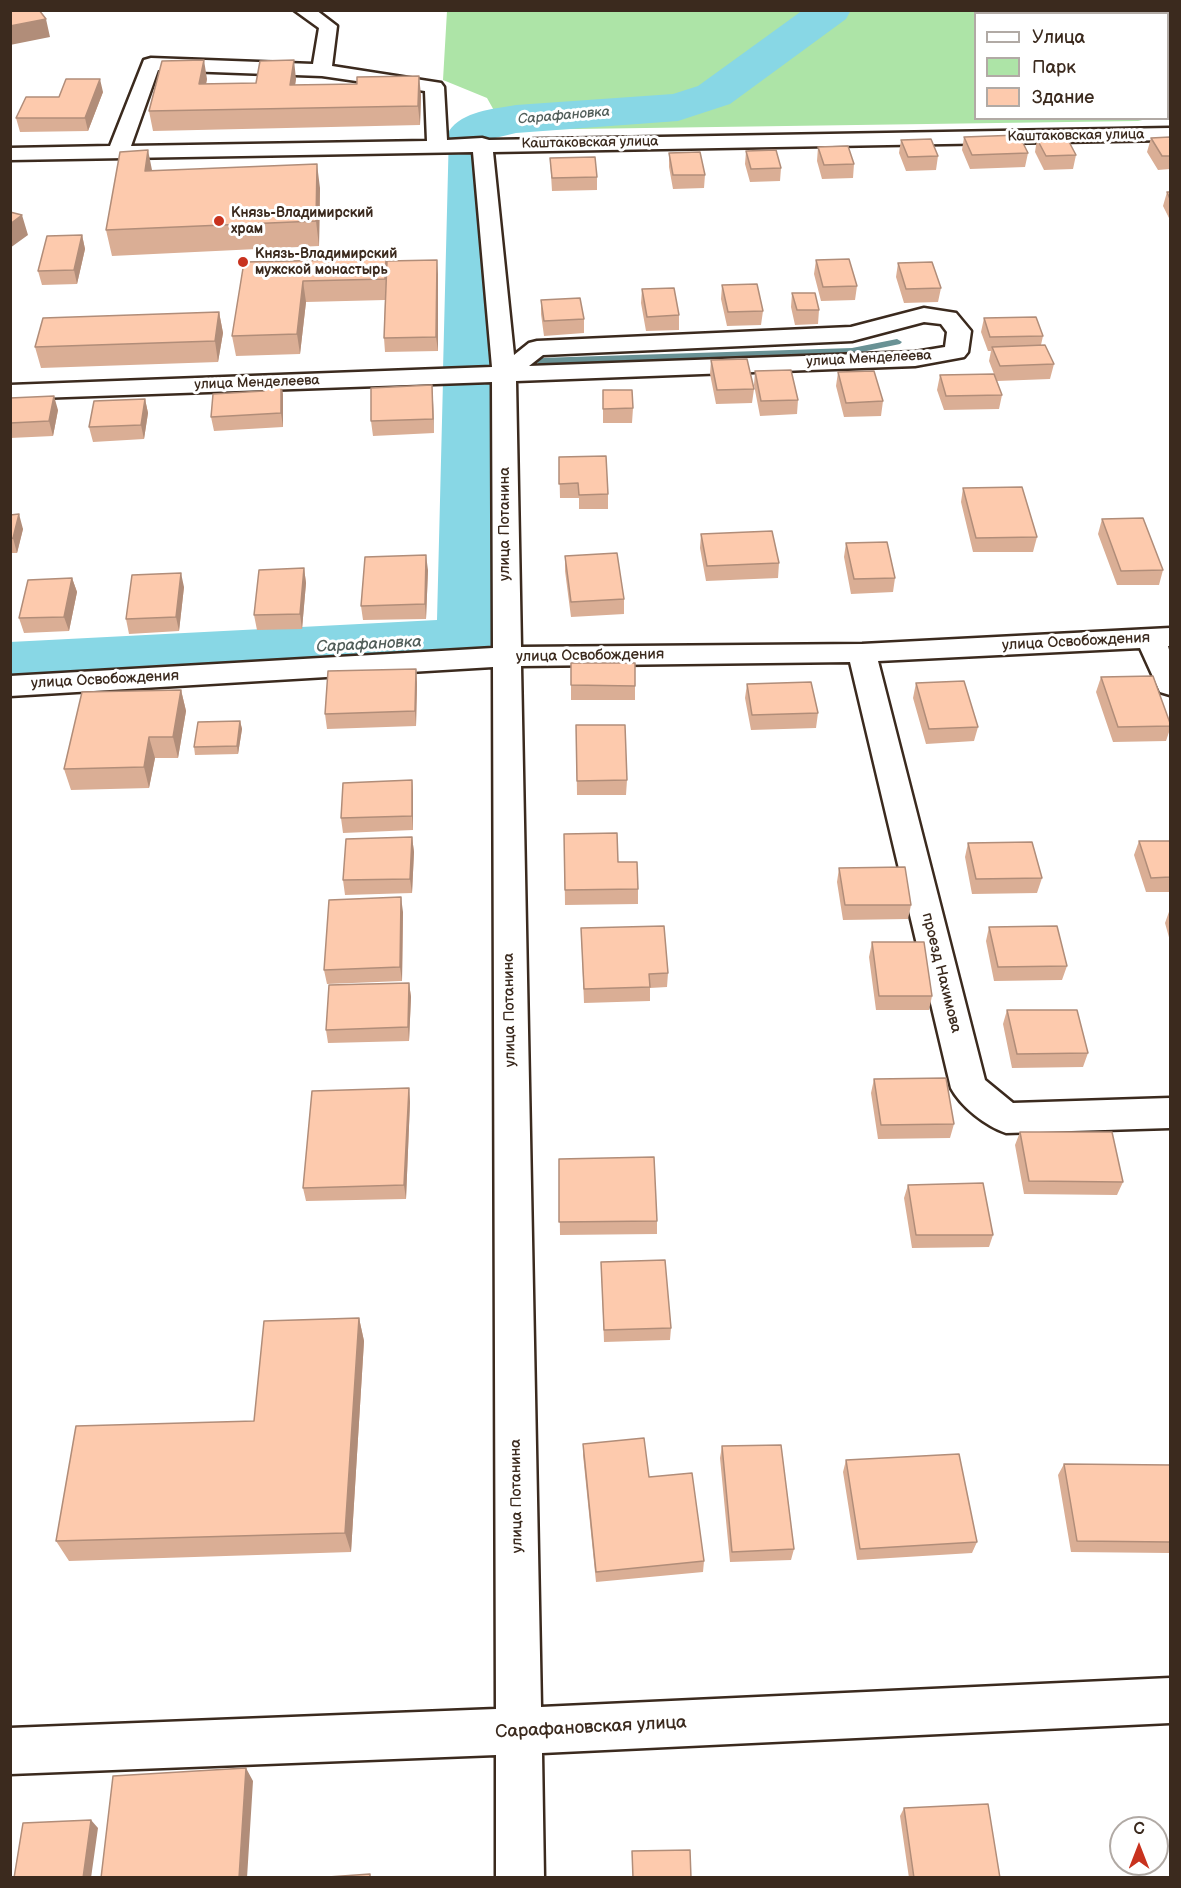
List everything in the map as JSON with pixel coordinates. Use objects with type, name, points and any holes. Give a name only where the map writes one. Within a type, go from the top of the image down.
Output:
[{"type":"street","points":[[303,10],[328,26],[322,70]]},
{"type":"street","points":[[118,153],[151,64],[322,70],[434,87],[437,145]]},
{"type":"street","name":"Каштаковская улица","points":[[10,154],[482,144],[1170,134]]},
{"type":"street","name":"улица Потанина","points":[[482,144],[504,374],[520,1878]]},
{"type":"street","name":"улица Менделеева","points":[[10,392],[504,374],[915,359],[956,352],[959,331],[948,318],[924,315],[852,334],[537,348],[504,374]]},
{"type":"street","points":[[1160,638],[1170,685]]},
{"type":"street","name":"улица Освобождения","points":[[10,686],[506,657],[862,653],[1160,638]]},
{"type":"street","name":"проезд Нахимова","points":[[862,653],[969,1088],[1006,1118],[1170,1113]]},
{"type":"street","name":"Сарафановская улица","points":[[10,1751],[519,1731],[1170,1701]]},
{"type":"green space","points":[[447,11],[1121,11],[974,12],[974,120],[1142,120],[505,130],[487,98],[443,80]]},
{"type":"building","points":[[10,10],[39,10],[46,19],[10,26]]},
{"type":"building","points":[[204,60],[199,84],[256,83],[260,61],[294,60],[290,85],[357,84],[357,77],[419,76],[418,106],[149,111],[162,61]]},
{"type":"building","points":[[66,79],[100,79],[85,118],[16,118],[26,97],[59,97]]},
{"type":"building","points":[[1019,135],[1028,153],[972,155],[964,137]]},
{"type":"building","points":[[1170,137],[1170,156],[1162,156],[1151,138]]},
{"type":"building","points":[[1067,138],[1076,155],[1046,156],[1037,139]]},
{"type":"building","points":[[931,139],[938,156],[908,157],[901,140]]},
{"type":"building","points":[[848,146],[854,164],[824,165],[818,147]]},
{"type":"building","points":[[148,150],[145,171],[317,164],[316,221],[106,230],[120,152]]},
{"type":"building","points":[[776,150],[781,168],[751,169],[746,151]]},
{"type":"building","points":[[700,152],[705,175],[673,175],[669,153]]},
{"type":"building","points":[[595,157],[597,177],[552,178],[550,158]]},
{"type":"building","points":[[10,212],[22,215],[10,224]]},
{"type":"building","points":[[82,235],[74,270],[38,271],[47,236]]},
{"type":"building","points":[[386,259],[385,279],[303,281],[297,334],[232,336],[244,262]]},
{"type":"building","points":[[849,259],[857,286],[823,287],[816,260]]},
{"type":"building","points":[[437,260],[436,337],[384,338],[387,261]]},
{"type":"building","points":[[932,262],[941,288],[906,289],[898,263]]},
{"type":"building","points":[[757,284],[763,311],[728,312],[722,285]]},
{"type":"building","points":[[674,288],[679,315],[647,317],[642,289]]},
{"type":"building","points":[[792,293],[815,293],[819,310],[797,310]]},
{"type":"building","points":[[580,298],[584,319],[544,321],[541,300]]},
{"type":"building","points":[[219,312],[215,341],[35,347],[43,318]]},
{"type":"building","points":[[1036,317],[1043,336],[990,337],[984,318]]},
{"type":"building","points":[[1045,345],[1054,364],[1000,366],[992,347]]},
{"type":"building","points":[[747,359],[754,389],[717,390],[711,360]]},
{"type":"building","points":[[791,370],[798,400],[761,401],[755,371]]},
{"type":"building","points":[[874,371],[883,401],[846,403],[838,372]]},
{"type":"building","points":[[994,374],[1002,395],[946,396],[940,375]]},
{"type":"building","points":[[281,380],[281,413],[211,417],[213,394],[264,391],[264,381]]},
{"type":"building","points":[[432,385],[433,419],[371,421],[371,388]]},
{"type":"building","points":[[603,390],[632,390],[633,408],[603,409]]},
{"type":"building","points":[[54,396],[49,421],[10,423],[10,398]]},
{"type":"building","points":[[145,399],[141,425],[89,427],[94,401]]},
{"type":"building","points":[[606,456],[608,494],[579,495],[578,483],[559,484],[559,457]]},
{"type":"building","points":[[1022,487],[1037,537],[976,538],[963,488]]},
{"type":"building","points":[[19,514],[13,538],[10,539],[10,515]]},
{"type":"building","points":[[1143,518],[1163,570],[1121,571],[1102,519]]},
{"type":"building","points":[[772,531],[779,563],[707,566],[701,534]]},
{"type":"building","points":[[887,542],[895,578],[854,579],[846,543]]},
{"type":"building","points":[[617,553],[624,599],[571,602],[565,556]]},
{"type":"building","points":[[426,555],[425,604],[361,606],[365,557]]},
{"type":"building","points":[[304,568],[300,614],[254,615],[259,570]]},
{"type":"building","points":[[181,573],[176,617],[126,619],[132,575]]},
{"type":"building","points":[[72,578],[64,617],[19,618],[28,580]]},
{"type":"building","points":[[571,663],[635,663],[635,686],[571,685]]},
{"type":"building","points":[[416,669],[415,711],[325,714],[328,671]]},
{"type":"building","points":[[1153,676],[1170,726],[1118,727],[1101,677]]},
{"type":"building","points":[[964,681],[978,727],[929,729],[916,683]]},
{"type":"building","points":[[811,682],[818,713],[752,715],[747,684]]},
{"type":"building","points":[[181,690],[173,737],[149,737],[144,767],[64,769],[82,692]]},
{"type":"building","points":[[240,721],[237,746],[194,747],[198,722]]},
{"type":"building","points":[[576,725],[625,725],[627,780],[577,781]]},
{"type":"building","points":[[412,780],[412,816],[341,818],[343,783]]},
{"type":"building","points":[[617,833],[618,862],[637,862],[638,889],[565,890],[564,834]]},
{"type":"building","points":[[412,837],[410,879],[343,880],[346,839]]},
{"type":"building","points":[[1139,841],[1170,841],[1170,877],[1151,878]]},
{"type":"building","points":[[1032,842],[1042,878],[976,879],[968,843]]},
{"type":"building","points":[[905,867],[911,905],[845,905],[839,868]]},
{"type":"building","points":[[401,897],[400,967],[324,970],[329,900]]},
{"type":"building","points":[[664,926],[668,973],[649,974],[650,987],[584,989],[581,928]]},
{"type":"building","points":[[1057,926],[1067,966],[998,967],[989,927]]},
{"type":"building","points":[[872,942],[924,942],[932,996],[879,996]]},
{"type":"building","points":[[409,983],[408,1027],[326,1030],[329,985]]},
{"type":"building","points":[[1007,1010],[1077,1010],[1088,1053],[1017,1054]]},
{"type":"building","points":[[946,1078],[954,1124],[881,1125],[874,1079]]},
{"type":"building","points":[[409,1088],[404,1185],[303,1188],[312,1091]]},
{"type":"building","points":[[1020,1132],[1112,1132],[1123,1182],[1029,1181]]},
{"type":"building","points":[[654,1157],[657,1221],[559,1222],[559,1159]]},
{"type":"building","points":[[983,1183],[993,1235],[916,1235],[908,1185]]},
{"type":"building","points":[[665,1260],[671,1328],[604,1330],[601,1262]]},
{"type":"building","points":[[359,1318],[345,1533],[56,1541],[76,1426],[254,1421],[264,1321]]},
{"type":"building","points":[[644,1438],[649,1477],[692,1473],[704,1561],[596,1572],[583,1444]]},
{"type":"building","points":[[781,1445],[794,1549],[732,1552],[722,1446]]},
{"type":"building","points":[[959,1454],[977,1542],[860,1549],[846,1460]]},
{"type":"building","points":[[1064,1464],[1170,1465],[1170,1542],[1077,1541]]},
{"type":"building","points":[[246,1768],[239,1878],[101,1878],[113,1776]]},
{"type":"building","points":[[988,1804],[1000,1878],[914,1878],[904,1808]]},
{"type":"building","points":[[91,1820],[83,1878],[14,1878],[23,1823]]},
{"type":"building","points":[[690,1850],[691,1878],[633,1878],[632,1851]]},
{"type":"building","points":[[370,1874],[370,1878],[314,1878]]},
{"type":"waterway","name":"Сарафановка","points":[[471,370],[472,131],[492,123],[516,119],[678,107],[714,95],[831,10]]},
{"type":"waterway","points":[[539,361],[852,351],[897,342]]},
{"type":"waterway","name":"Сарафановка","points":[[10,664],[469,640],[471,381]]},
{"type":"place","name":"Князь-Владимирский храм","points":[[219,221]]},
{"type":"place","name":"Князь-Владимирский мужской монастырь","points":[[243,262]]}]
